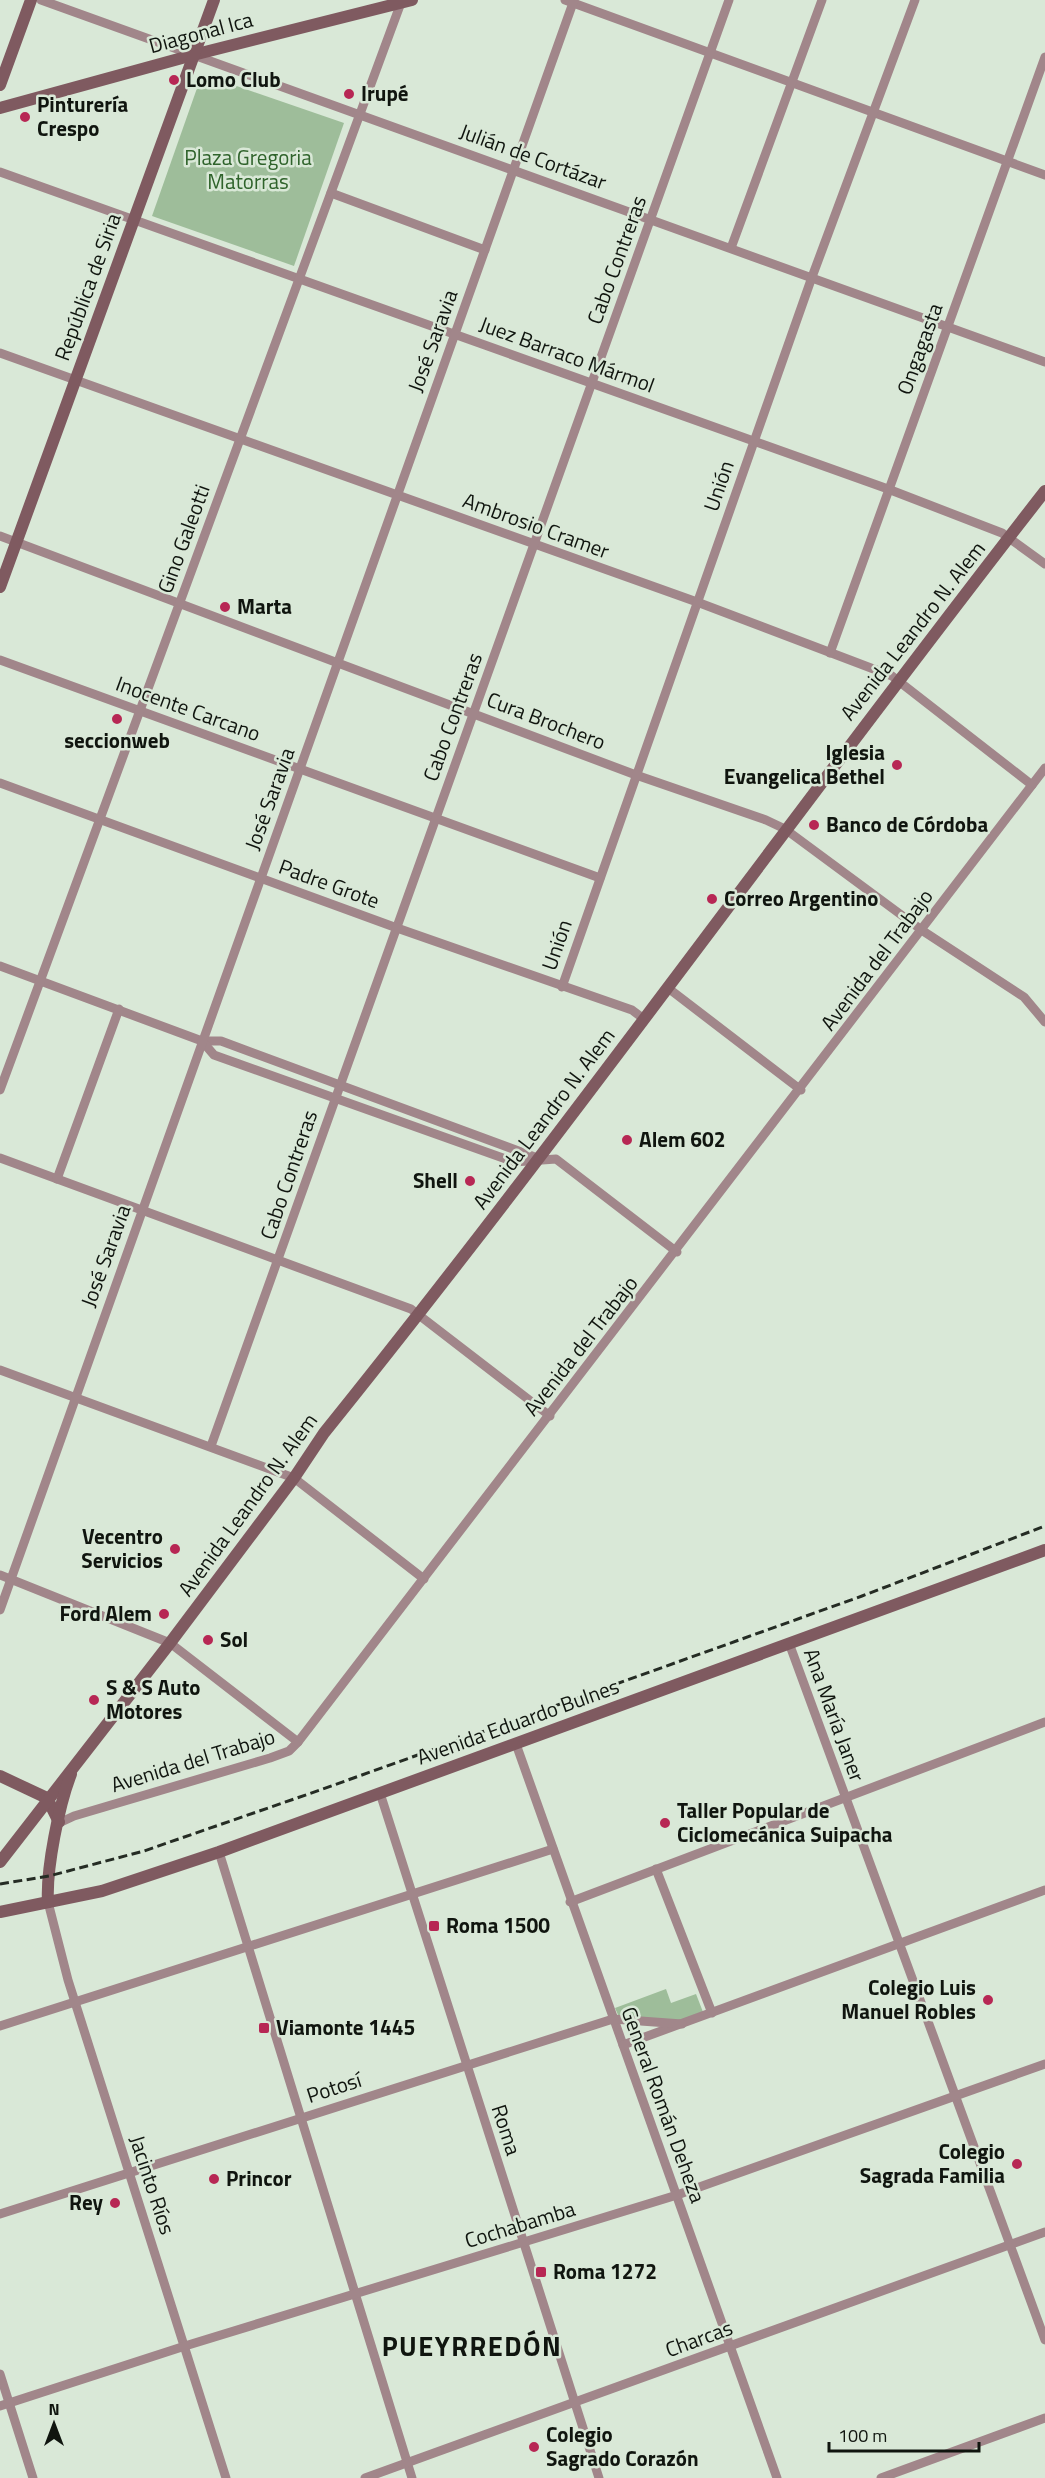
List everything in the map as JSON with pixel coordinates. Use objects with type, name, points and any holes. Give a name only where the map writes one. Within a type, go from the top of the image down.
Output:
[{"type":"main road","points":[[0,85],[31,0]]},
{"type":"main road","name":"República de Siria","points":[[0,587],[214,0]]},
{"type":"main road","name":"Diagonal Ica","points":[[0,108],[405,1]]},
{"type":"main road","name":"Avenida Leandro N. Alem","points":[[0,1862],[170,1643],[294,1478],[324,1433],[540,1158],[785,829],[1045,491]]},
{"type":"main road","name":"Avenida Eduardo Bulnes","points":[[0,1912],[102,1891],[219,1852],[1045,1550]]},
{"type":"main road","name":"Avenida Leandro N. Alem","points":[[48,1902],[48,1881],[59,1823],[73,1770]]},
{"type":"main road","points":[[0,1776],[48,1798],[59,1823]]},
{"type":"street","name":"Julián de Cortázar","points":[[41,0],[1045,362]]},
{"type":"street","name":"Cabo Contreras","points":[[211,1446],[729,0]]},
{"type":"street","points":[[731,248],[822,0]]},
{"type":"street","name":"Unión","points":[[562,987],[812,277],[915,0]]},
{"type":"street","name":"Gino Galeotti","points":[[0,1090],[360,114],[405,1]]},
{"type":"street","points":[[571,1],[1045,175]]},
{"type":"street","name":"José Saravia","points":[[0,1610],[514,170],[571,1]]},
{"type":"street","name":"Ongagasta","points":[[830,653],[1045,57]]},
{"type":"street","name":"Juez Barraco Mármol","points":[[0,172],[888,489],[1009,537],[1045,564]]},
{"type":"street","points":[[331,193],[485,250]]},
{"type":"street","name":"Ambrosio Cramer","points":[[0,353],[697,602],[892,676],[1032,785]]},
{"type":"street","name":"Cura Brochero","points":[[0,536],[785,829],[923,931],[1024,997],[1045,1022]]},
{"type":"street","name":"Inocente Carcano","points":[[0,660],[600,878]]},
{"type":"street","name":"Avenida del Trabajo","points":[[59,1823],[74,1816],[270,1758],[289,1751],[298,1742],[923,931],[1045,768]]},
{"type":"street","name":"Padre Grote","points":[[0,783],[397,928],[632,1010],[644,1019]]},
{"type":"street","points":[[0,966],[202,1041],[221,1041],[540,1158]]},
{"type":"street","points":[[668,988],[801,1090]]},
{"type":"street","points":[[57,1179],[119,1009]]},
{"type":"street","points":[[202,1041],[214,1055],[514,1162],[540,1158],[556,1159],[676,1252]]},
{"type":"street","points":[[0,1158],[420,1313],[550,1416]]},
{"type":"street","points":[[0,1370],[294,1478],[424,1579]]},
{"type":"street","points":[[0,1575],[170,1643],[298,1742]]},
{"type":"street","name":"Ana María Janer","points":[[789,1643],[1045,2340]]},
{"type":"street","points":[[570,1902],[1045,1722]]},
{"type":"street","name":"General Román Deheza","points":[[516,1744],[570,1902],[777,2478]]},
{"type":"street","name":"Roma","points":[[380,1793],[599,2478]]},
{"type":"street","points":[[0,2026],[553,1849]]},
{"type":"street","points":[[219,1852],[412,2478]]},
{"type":"street","points":[[656,1869],[712,2013]]},
{"type":"street","points":[[623,2045],[1045,1890]]},
{"type":"street","name":"Jacinto Ríos","points":[[48,1902],[75,2003],[226,2478]]},
{"type":"street","name":"Potosí","points":[[0,2214],[613,2019],[682,2024]]},
{"type":"street","name":"Cochabamba","points":[[5,2405],[185,2346],[677,2195],[1045,2064]]},
{"type":"street","name":"Charcas","points":[[365,2478],[1045,2232]]},
{"type":"street","points":[[0,2374],[5,2405],[33,2478]]},
{"type":"street","points":[[881,2478],[1045,2418]]},
{"type":"green space","name":"Plaza Gregoria Matorras","points":[[202,74],[344,123],[294,266],[152,216]]},
{"type":"green space","points":[[666,1989],[671,2003],[696,1994],[703,2012],[682,2022],[619,2017],[615,2008]]},
{"type":"railway","points":[[0,1884],[49,1876],[144,1851],[862,1596],[1045,1526]]},
{"type":"place","name":"Lomo Club","points":[[174,80]]},
{"type":"place","name":"Irupé","points":[[349,94]]},
{"type":"place","name":"Pinturería Crespo","points":[[25,117]]},
{"type":"place","name":"Marta","points":[[225,607]]},
{"type":"place","name":"seccionweb","points":[[117,719]]},
{"type":"place","name":"Iglesia Evangelica Bethel","points":[[897,765]]},
{"type":"place","name":"Banco de Córdoba","points":[[814,825]]},
{"type":"place","name":"Correo Argentino","points":[[712,899]]},
{"type":"place","name":"Alem 602","points":[[627,1140]]},
{"type":"place","name":"Shell","points":[[470,1181]]},
{"type":"place","name":"Vecentro Servicios","points":[[175,1549]]},
{"type":"place","name":"Ford Alem","points":[[164,1614]]},
{"type":"place","name":"Sol","points":[[208,1640]]},
{"type":"place","name":"S & S Auto Motores","points":[[94,1700]]},
{"type":"place","name":"Taller Popular de Ciclomecánica Suipacha","points":[[665,1823]]},
{"type":"place","name":"Roma 1500","points":[[434,1926]]},
{"type":"place","name":"Colegio Luis Manuel Robles","points":[[988,2000]]},
{"type":"place","name":"Viamonte 1445","points":[[264,2028]]},
{"type":"place","name":"Colegio Sagrada Familia","points":[[1017,2164]]},
{"type":"place","name":"Princor","points":[[214,2179]]},
{"type":"place","name":"Rey","points":[[115,2203]]},
{"type":"place","name":"Roma 1272","points":[[541,2272]]},
{"type":"place","name":"Colegio Sagrado Corazón","points":[[534,2447]]},
{"type":"district","name":"PUEYRREDÓN","points":[[472,2347]]}]
